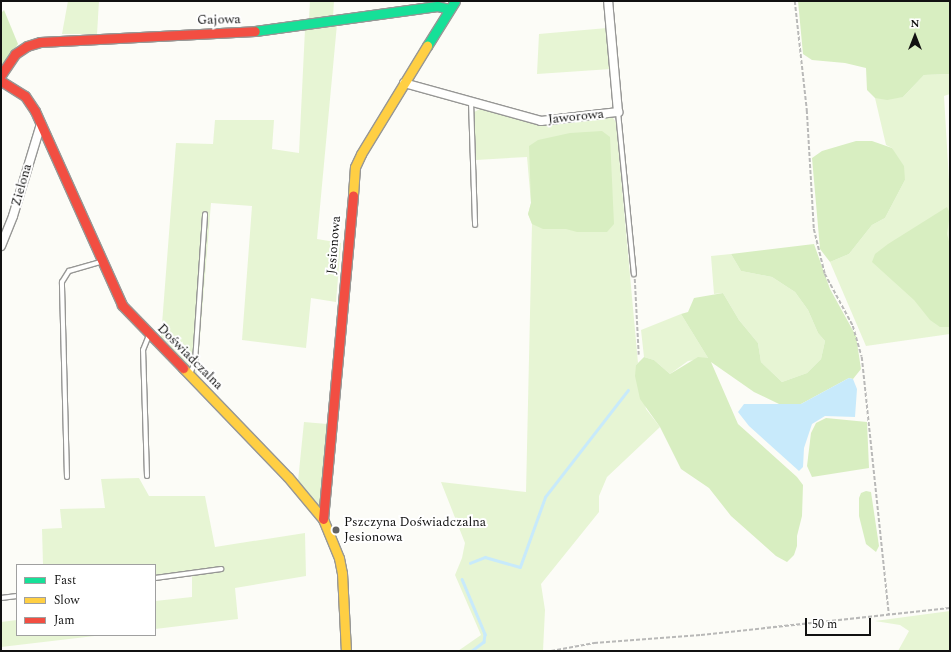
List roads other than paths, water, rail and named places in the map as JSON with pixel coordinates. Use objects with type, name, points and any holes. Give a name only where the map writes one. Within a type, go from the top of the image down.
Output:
[{"type":"street","name":"Jesionowa","points":[[322,519],[327,492],[352,180],[361,154],[455,1]]},
{"type":"street","name":"Jaworowa","points":[[404,83],[541,121],[618,112],[608,1]]},
{"type":"street","name":"Gajowa","points":[[1,75],[15,54],[27,46],[40,42],[170,34],[244,32],[437,6],[449,9]]},
{"type":"street","name":"Doświadczalna","points":[[1,81],[25,96],[41,124],[100,262],[122,304],[189,376],[288,477],[322,519],[339,558],[342,573],[346,651]]},
{"type":"street","name":"Zielona","points":[[1,246],[13,216],[41,124]]},
{"type":"lane","points":[[471,102],[475,225]]},
{"type":"lane","points":[[618,112],[634,274]]},
{"type":"lane","points":[[189,376],[195,362],[206,214]]},
{"type":"lane","points":[[67,477],[62,282],[70,271],[100,262]]},
{"type":"lane","points":[[147,476],[143,350],[150,334]]},
{"type":"lane","points":[[156,578],[221,569]]},
{"type":"lane","points":[[1,598],[16,596]]},
{"type":"water","points":[[849,378],[853,379],[857,389],[855,417],[825,416],[812,424],[804,448],[803,467],[799,471],[749,426],[738,412],[744,404],[801,404]]},
{"type":"waterway","points":[[470,563],[485,557],[520,567],[545,497],[628,390]]},
{"type":"waterway","points":[[462,579],[485,634],[484,642],[472,651]]},
{"type":"place","name":"Pszczyna Doświadczalna Jesionowa","points":[[336,530]]}]
